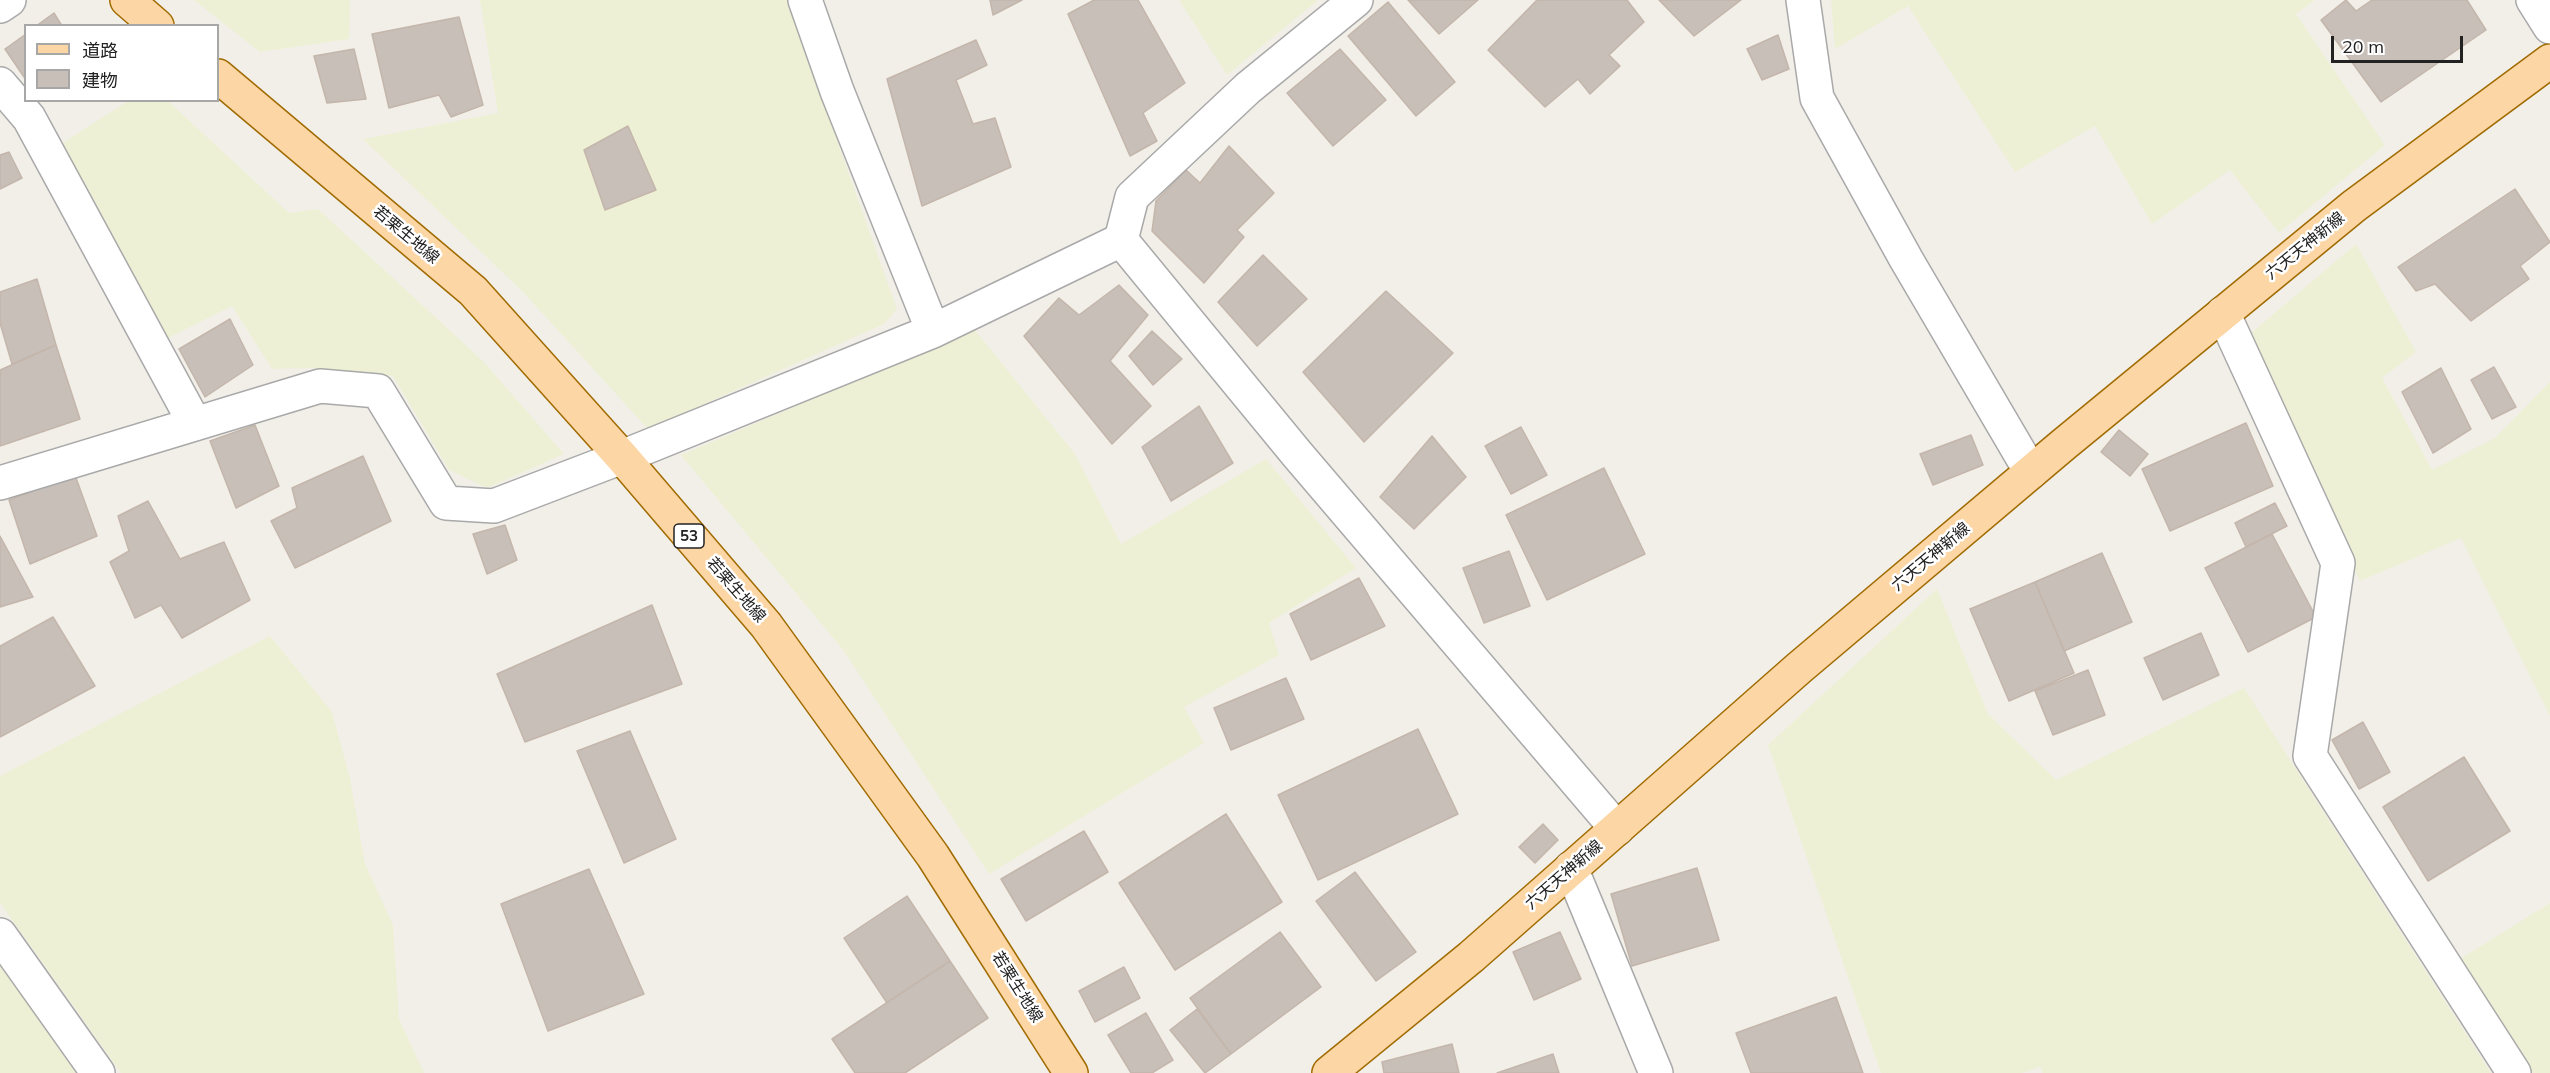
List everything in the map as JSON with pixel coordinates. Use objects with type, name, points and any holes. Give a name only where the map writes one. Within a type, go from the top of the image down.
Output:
[{"type":"main road","points":[[127,0],[155,24]]},
{"type":"main road","name":"六天天神新線","points":[[1329,1073],[1471,957],[1799,668],[2031,472],[2354,206],[2550,61]]},
{"type":"main road","name":"若栗生地線","points":[[219,77],[473,291],[622,457],[766,625],[933,856],[1071,1073]]},
{"type":"street","points":[[0,6],[9,0]]},
{"type":"street","points":[[805,0],[837,91],[933,331]]},
{"type":"street","points":[[0,483],[320,386],[378,391],[446,503],[494,506],[622,457],[933,331],[1121,240],[1132,197],[1248,88],[1356,0]]},
{"type":"street","points":[[1803,0],[1817,98],[1906,259],[2031,472]]},
{"type":"street","points":[[2533,0],[2550,27]]},
{"type":"street","points":[[0,84],[29,118],[195,424]]},
{"type":"street","points":[[1121,240],[1297,454],[1617,829]]},
{"type":"street","points":[[2223,313],[2338,563],[2310,756],[2514,1073]]},
{"type":"street","points":[[1571,868],[1656,1073]]},
{"type":"street","points":[[0,936],[98,1073]]},
{"type":"green space","points":[[194,0],[350,0],[349,39],[260,52]]},
{"type":"green space","points":[[480,0],[787,0],[897,309],[884,324],[648,429],[522,291],[363,139],[498,113]]},
{"type":"green space","points":[[1179,0],[1318,0],[1227,75]]},
{"type":"green space","points":[[1831,0],[2315,0],[2296,14],[2385,145],[2279,233],[2230,170],[2152,224],[2095,126],[2015,172],[1908,6],[1835,49]]},
{"type":"green space","points":[[126,102],[169,102],[289,213],[318,209],[483,361],[564,454],[487,488],[449,470],[393,376],[312,368],[272,369],[232,306],[168,338],[61,144]]},
{"type":"green space","points":[[2356,244],[2416,352],[2382,378],[2432,470],[2495,438],[2550,382],[2550,716],[2461,538],[2360,581],[2250,334]]},
{"type":"green space","points":[[975,330],[1075,454],[1121,544],[1266,459],[1356,568],[1269,623],[1279,655],[1184,707],[1204,743],[989,874],[844,651],[681,455]]},
{"type":"green space","points":[[1937,589],[1988,714],[2056,780],[2244,688],[2491,1073],[2043,1073],[2040,1067],[2022,1073],[1881,1073],[1768,745]]},
{"type":"green space","points":[[270,636],[332,712],[350,778],[365,864],[393,925],[399,1019],[424,1073],[121,1073],[0,903],[0,776]]},
{"type":"green space","points":[[2550,903],[2550,1073],[2533,1073],[2460,959]]},
{"type":"green space","points":[[0,962],[78,1073],[0,1073]]},
{"type":"building","points":[[990,0],[1022,0],[993,15]]},
{"type":"building","points":[[1094,0],[1138,0],[1185,83],[1143,113],[1157,141],[1130,156],[1068,14]]},
{"type":"building","points":[[1408,0],[1478,0],[1439,34]]},
{"type":"building","points":[[1537,0],[1627,0],[1644,22],[1609,55],[1620,66],[1590,94],[1578,79],[1545,107],[1488,50]]},
{"type":"building","points":[[1659,0],[1741,0],[1694,36]]},
{"type":"building","points":[[2346,0],[2356,11],[2372,0],[2467,0],[2486,30],[2381,102],[2321,20]]},
{"type":"building","points":[[1388,2],[1455,82],[1416,116],[1348,36]]},
{"type":"building","points":[[54,13],[61,24],[39,24]]},
{"type":"building","points":[[459,17],[483,105],[451,117],[439,95],[389,108],[372,34]]},
{"type":"building","points":[[24,35],[24,77],[5,49]]},
{"type":"building","points":[[1778,35],[1789,69],[1762,80],[1747,49]]},
{"type":"building","points":[[976,40],[987,65],[956,80],[973,124],[995,118],[1011,167],[922,206],[887,79]]},
{"type":"building","points":[[354,49],[366,99],[327,103],[314,56]]},
{"type":"building","points":[[1340,49],[1386,100],[1333,146],[1287,93]]},
{"type":"building","points":[[628,126],[656,190],[605,210],[584,150]]},
{"type":"building","points":[[1229,146],[1274,193],[1237,230],[1244,237],[1204,283],[1152,231],[1156,201],[1186,170],[1200,183]]},
{"type":"building","points":[[9,152],[22,178],[0,189],[0,155]]},
{"type":"building","points":[[2515,189],[2550,242],[2520,266],[2529,279],[2471,321],[2435,284],[2416,291],[2398,267]]},
{"type":"building","points":[[1263,255],[1307,299],[1257,346],[1218,302]]},
{"type":"building","points":[[37,279],[56,345],[12,364],[0,323],[0,292]]},
{"type":"building","points":[[1119,285],[1148,315],[1110,361],[1151,406],[1112,444],[1024,336],[1059,298],[1079,315]]},
{"type":"building","points":[[1386,291],[1453,353],[1364,442],[1303,372]]},
{"type":"building","points":[[230,319],[253,365],[205,397],[179,349]]},
{"type":"building","points":[[1152,331],[1182,359],[1153,385],[1129,356]]},
{"type":"building","points":[[56,345],[80,419],[0,446],[0,370]]},
{"type":"building","points":[[2494,367],[2516,407],[2492,419],[2471,380]]},
{"type":"building","points":[[2441,368],[2471,429],[2433,453],[2402,392]]},
{"type":"building","points":[[1199,406],[1233,463],[1171,501],[1142,447]]},
{"type":"building","points":[[2246,423],[2273,486],[2170,531],[2142,469]]},
{"type":"building","points":[[255,425],[279,486],[236,508],[210,441]]},
{"type":"building","points":[[1521,427],[1547,475],[1511,494],[1485,446]]},
{"type":"building","points":[[2119,430],[2148,454],[2130,476],[2101,452]]},
{"type":"building","points":[[1971,435],[1983,465],[1933,485],[1920,454]]},
{"type":"building","points":[[1432,436],[1466,477],[1414,529],[1380,497]]},
{"type":"building","points":[[363,456],[391,521],[295,568],[271,521],[297,508],[292,488]]},
{"type":"building","points":[[1604,468],[1645,554],[1547,600],[1506,515]]},
{"type":"building","points":[[75,475],[97,536],[30,564],[9,500]]},
{"type":"building","points":[[148,501],[180,559],[224,542],[250,600],[182,638],[161,605],[135,618],[110,562],[129,551],[118,516]]},
{"type":"building","points":[[2275,503],[2287,526],[2246,547],[2235,523]]},
{"type":"building","points":[[505,525],[517,560],[487,574],[473,534]]},
{"type":"building","points":[[2272,534],[2316,617],[2248,652],[2205,568]]},
{"type":"building","points":[[0,536],[33,597],[0,607]]},
{"type":"building","points":[[1509,551],[1530,606],[1484,623],[1463,568]]},
{"type":"building","points":[[2102,553],[2132,622],[2064,651],[2035,582]]},
{"type":"building","points":[[1359,578],[1385,626],[1311,660],[1290,614]]},
{"type":"building","points":[[2035,582],[2074,673],[2009,701],[1970,609]]},
{"type":"building","points":[[652,605],[682,684],[525,742],[497,674]]},
{"type":"building","points":[[53,617],[95,686],[0,737],[0,646]]},
{"type":"building","points":[[2201,633],[2219,675],[2163,700],[2144,658]]},
{"type":"building","points":[[2088,670],[2105,715],[2053,735],[2035,691]]},
{"type":"building","points":[[1286,678],[1304,719],[1231,750],[1214,708]]},
{"type":"building","points":[[2363,722],[2390,772],[2359,789],[2332,740]]},
{"type":"building","points":[[1418,729],[1458,814],[1318,880],[1278,795]]},
{"type":"building","points":[[630,731],[676,839],[624,863],[577,751]]},
{"type":"building","points":[[2464,757],[2510,831],[2428,881],[2383,807]]},
{"type":"building","points":[[1226,814],[1282,902],[1175,970],[1119,883]]},
{"type":"building","points":[[1543,824],[1558,840],[1535,863],[1519,847]]},
{"type":"building","points":[[1084,831],[1108,872],[1026,921],[1001,879]]},
{"type":"building","points":[[1697,868],[1719,940],[1632,966],[1611,894]]},
{"type":"building","points":[[589,869],[644,994],[548,1031],[501,904]]},
{"type":"building","points":[[1355,872],[1416,952],[1376,981],[1316,901]]},
{"type":"building","points":[[907,896],[950,961],[887,1003],[844,938]]},
{"type":"building","points":[[1280,932],[1321,987],[1231,1054],[1190,998]]},
{"type":"building","points":[[1560,932],[1581,979],[1534,1000],[1513,952]]},
{"type":"building","points":[[950,961],[988,1018],[905,1073],[855,1073],[832,1039]]},
{"type":"building","points":[[1124,967],[1140,998],[1095,1022],[1079,991]]},
{"type":"building","points":[[1836,997],[1863,1073],[1751,1073],[1736,1033]]},
{"type":"building","points":[[1197,1009],[1231,1054],[1205,1073],[1170,1030]]},
{"type":"building","points":[[1146,1013],[1173,1060],[1152,1073],[1131,1073],[1108,1035]]},
{"type":"building","points":[[1452,1044],[1459,1073],[1384,1073],[1382,1062]]},
{"type":"building","points":[[1553,1054],[1559,1073],[1497,1073]]}]
